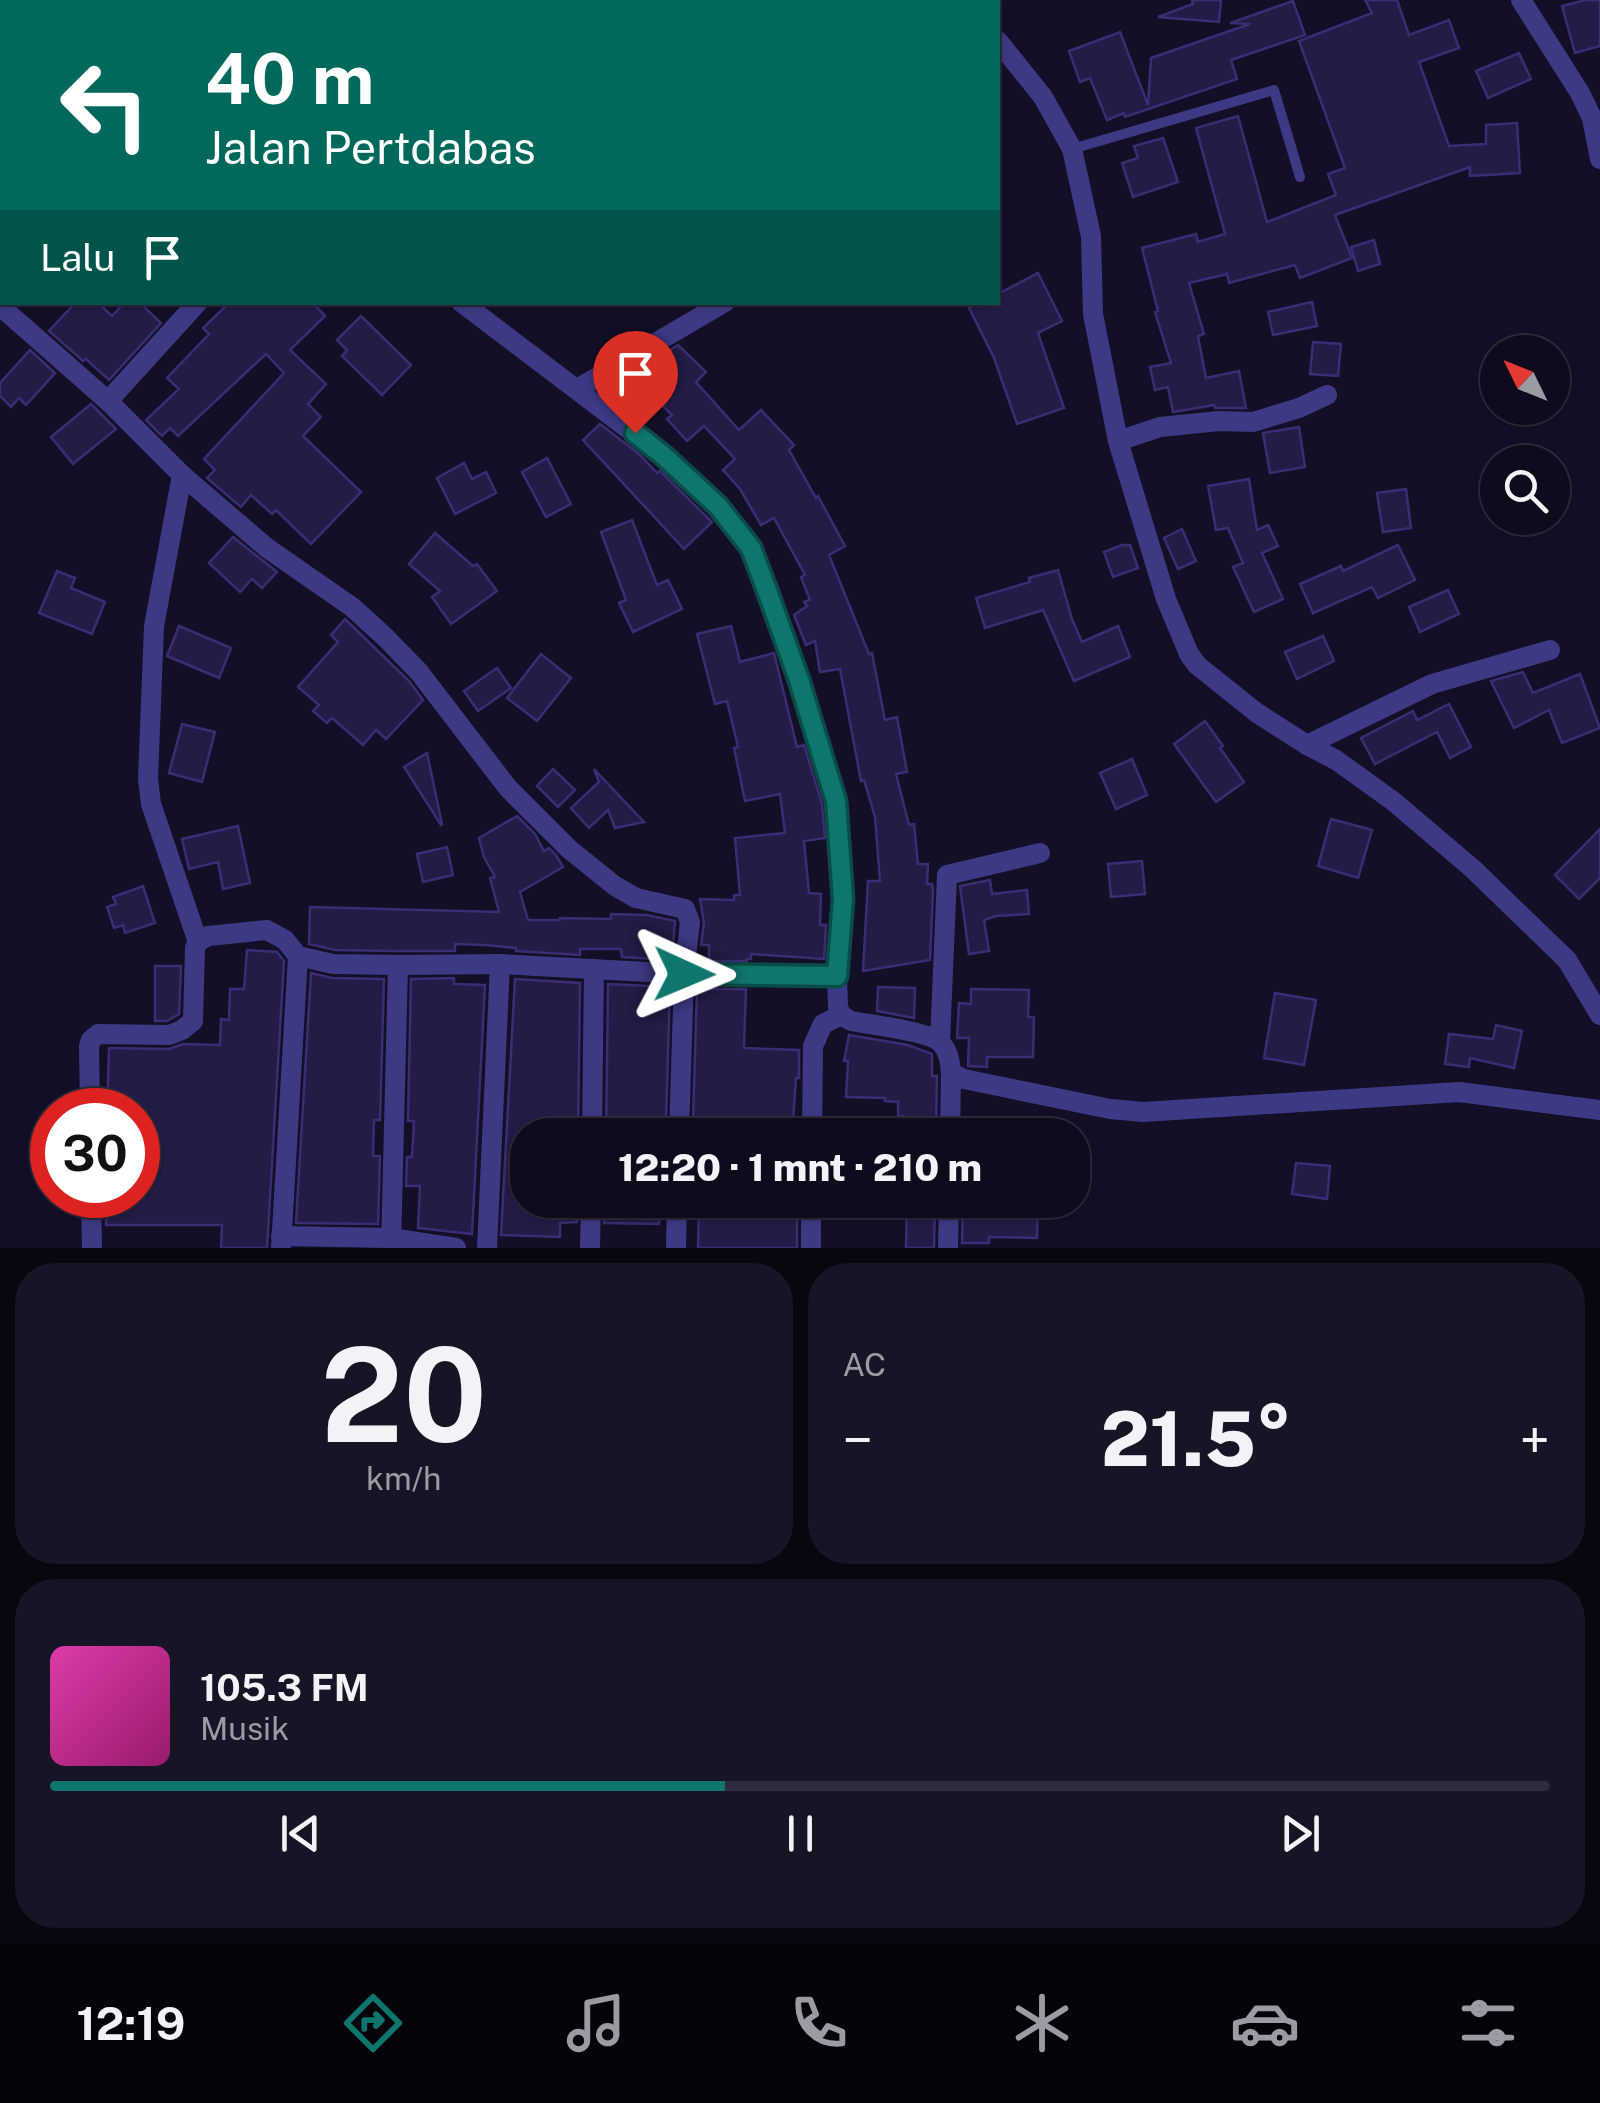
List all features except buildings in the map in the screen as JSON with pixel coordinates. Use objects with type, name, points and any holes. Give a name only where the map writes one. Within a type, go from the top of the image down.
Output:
[{"type":"street","points":[[1521,0],[1580,93],[1592,118],[1600,159]]},
{"type":"street","points":[[1001,52],[1043,97],[1072,149],[1090,236],[1093,314],[1118,440],[1166,599],[1189,654],[1244,703],[1393,801],[1485,880],[1567,960],[1600,1015]]},
{"type":"street","points":[[108,401],[195,305]]},
{"type":"street","points":[[465,305],[664,456],[718,506],[751,548],[799,680],[836,801],[843,899],[838,1007],[851,1022],[925,1035],[940,1042],[949,1055],[950,1118]]},
{"type":"street","points":[[577,388],[720,305]]},
{"type":"street","points":[[0,306],[108,401],[182,476],[267,548],[352,607],[384,637],[419,672],[508,788],[570,850],[636,898],[685,910],[690,922],[684,974],[680,1118]]},
{"type":"street","points":[[1118,440],[1160,428],[1218,421],[1253,422],[1327,396]]},
{"type":"street","points":[[182,476],[152,644],[148,779],[151,804],[198,942]]},
{"type":"street","points":[[1307,745],[1432,684],[1550,650]]},
{"type":"street","points":[[940,1042],[947,875],[1040,854]]},
{"type":"street","points":[[90,1088],[89,1046],[98,1034],[169,1035],[193,1021],[195,948],[208,936],[267,930],[285,940],[298,956],[332,964],[500,964],[684,974],[837,976]]},
{"type":"street","points":[[298,956],[281,1242],[456,1248]]},
{"type":"street","points":[[487,1248],[500,964]]},
{"type":"street","points":[[391,1243],[398,966]]},
{"type":"street","points":[[592,1118],[594,969]]},
{"type":"street","points":[[812,1118],[812,1046],[823,1024],[841,1015]]},
{"type":"street","points":[[951,1073],[1110,1109],[1143,1112],[1459,1092],[1600,1110]]},
{"type":"street","points":[[92,1218],[92,1248]]},
{"type":"street","points":[[590,1248],[591,1218]]},
{"type":"street","points":[[676,1248],[677,1218]]},
{"type":"street","points":[[811,1218],[811,1248]]},
{"type":"street","points":[[948,1248],[949,1218]]},
{"type":"lane","points":[[1072,149],[1274,90],[1300,177]]},
{"type":"route","points":[[635,433],[718,506],[751,548],[799,680],[839,822],[843,899],[837,976],[684,974]]}]
